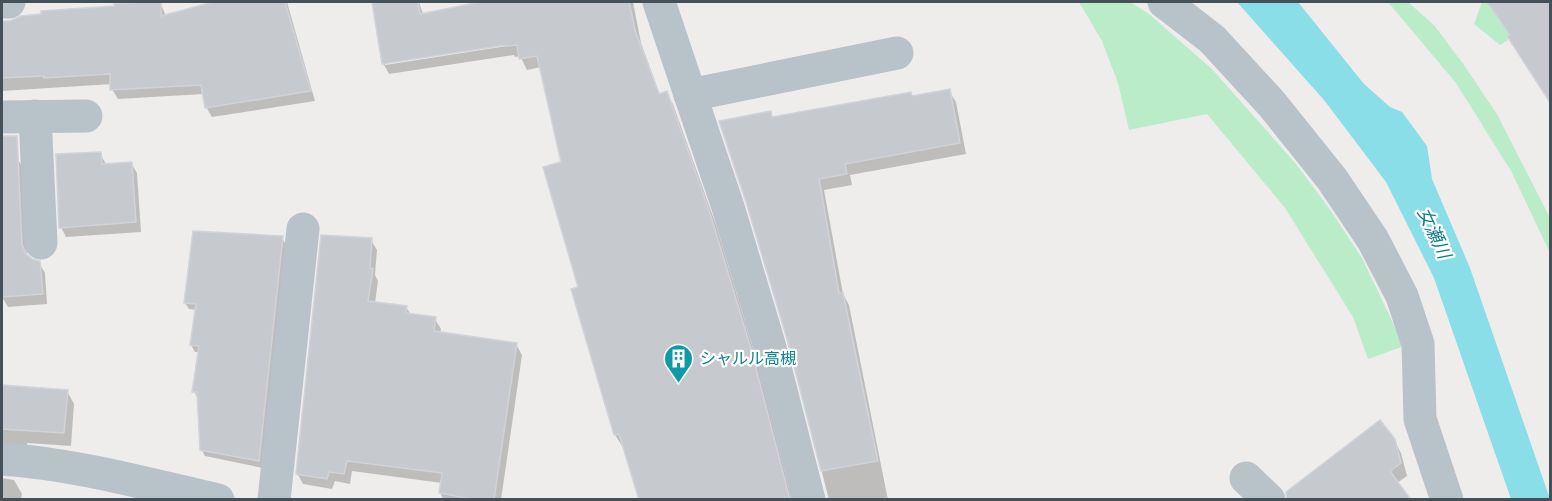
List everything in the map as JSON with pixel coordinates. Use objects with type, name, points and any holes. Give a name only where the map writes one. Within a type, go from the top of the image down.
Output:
[{"type":"street","points":[[2,2],[9,2]]},
{"type":"street","points":[[659,2],[738,241],[769,344],[809,500]]},
{"type":"street","points":[[1164,2],[1212,39],[1271,103],[1332,179],[1373,240],[1402,296],[1418,344],[1420,419],[1447,500]]},
{"type":"street","points":[[690,95],[897,53]]},
{"type":"street","points":[[35,116],[41,243]]},
{"type":"street","points":[[2,117],[86,116]]},
{"type":"street","points":[[274,500],[303,229]]},
{"type":"street","points":[[2,459],[24,460],[154,493],[218,500]]},
{"type":"green space","points":[[1079,2],[1130,2],[1149,14],[1212,69],[1296,164],[1331,211],[1362,258],[1404,346],[1368,359],[1353,317],[1285,208],[1207,114],[1129,130],[1118,83],[1102,41]]},
{"type":"green space","points":[[1388,2],[1408,2],[1434,25],[1498,116],[1550,218],[1550,253],[1511,171],[1456,83]]},
{"type":"green space","points":[[1482,2],[1501,2],[1491,8],[1550,9],[1506,36],[1508,40],[1500,45],[1474,24]]},
{"type":"water","name":"女瀬川","points":[[1237,2],[1298,2],[1364,84],[1390,107],[1402,112],[1427,146],[1432,179],[1470,268],[1550,499],[1511,499],[1434,278],[1386,182],[1324,100]]},
{"type":"building","points":[[161,2],[161,16],[213,2],[285,2],[311,91],[205,108],[201,85],[110,90],[110,74],[2,78],[2,21],[41,14],[41,11]]},
{"type":"building","points":[[372,2],[418,2],[420,14],[480,2],[629,2],[635,30],[659,94],[667,91],[710,213],[751,349],[790,500],[639,500],[619,434],[614,435],[571,289],[578,287],[543,167],[561,162],[537,56],[519,59],[517,45],[506,45],[382,64]]},
{"type":"building","points":[[1487,2],[1551,2],[1551,104],[1507,36],[1510,35]]},
{"type":"building","points":[[950,89],[960,143],[845,164],[847,174],[819,179],[839,293],[843,293],[878,461],[821,471],[787,339],[719,121],[771,111],[772,117],[911,92],[912,96]]},
{"type":"building","points":[[2,136],[17,136],[22,244],[26,254],[40,261],[43,294],[2,297]]},
{"type":"building","points":[[101,152],[102,164],[132,162],[136,222],[59,228],[56,154]]},
{"type":"building","points":[[193,231],[283,236],[259,461],[200,450],[197,392],[192,392],[199,346],[190,345],[196,304],[184,303]]},
{"type":"building","points":[[321,235],[372,238],[370,268],[373,269],[368,301],[407,306],[406,313],[436,317],[434,331],[517,343],[494,500],[476,500],[439,493],[442,473],[347,461],[344,474],[329,472],[327,479],[296,474]]},
{"type":"building","points":[[2,385],[68,390],[64,433],[2,429]]},
{"type":"building","points":[[1380,420],[1395,439],[1401,463],[1390,471],[1411,500],[1287,500],[1286,492]]},
{"type":"place","name":"シャルル高槻","points":[[679,384]]}]
